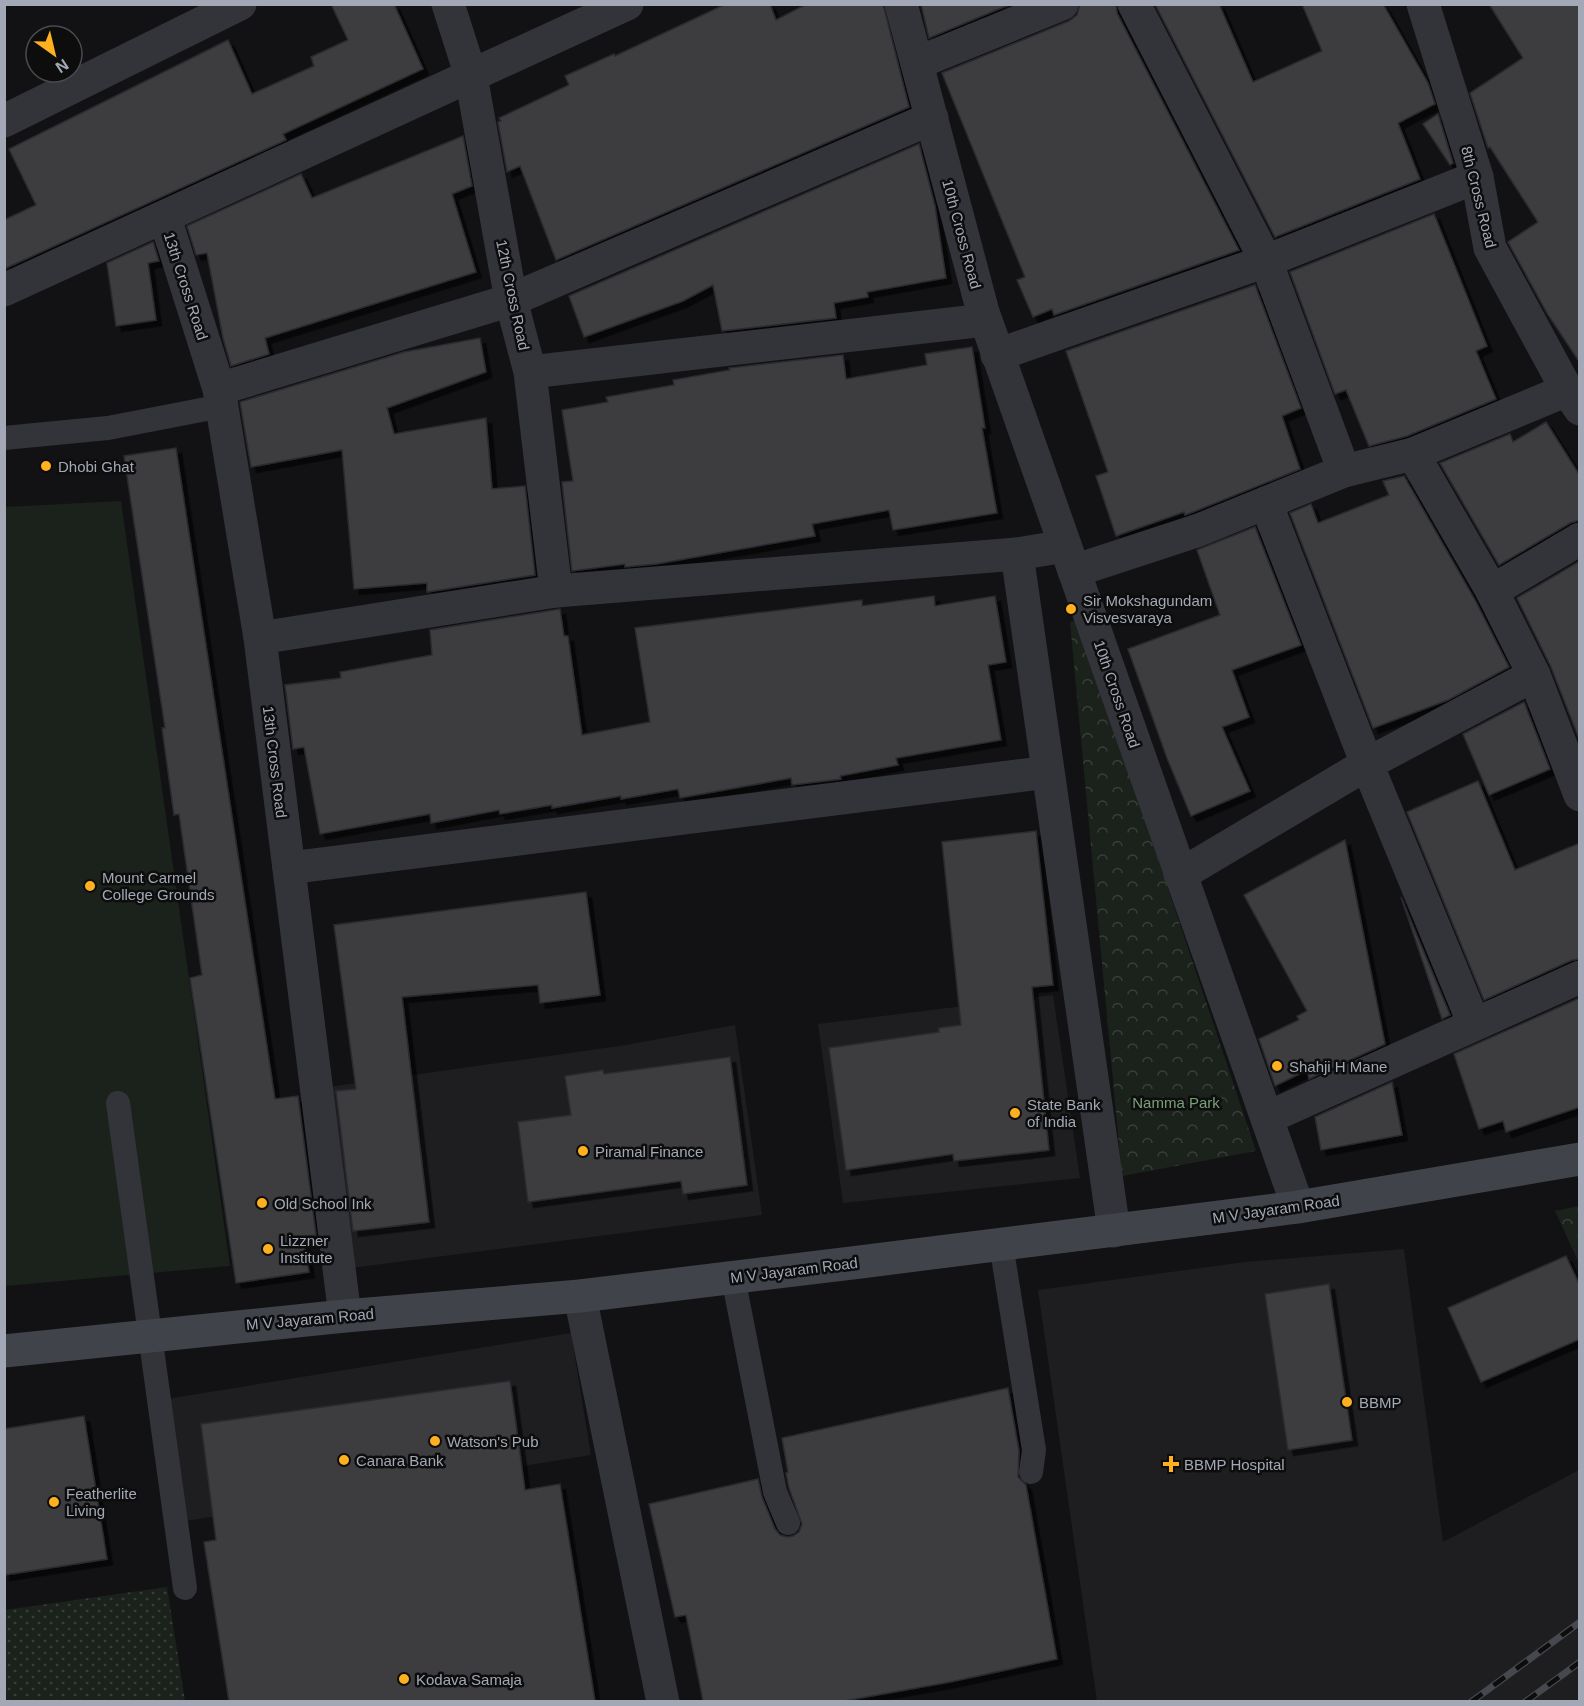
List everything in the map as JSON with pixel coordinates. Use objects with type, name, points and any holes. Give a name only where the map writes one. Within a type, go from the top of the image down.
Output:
[{"type":"street","points":[[4,121],[240,4]]},
{"type":"street","name":"12th Cross Road","points":[[448,4],[471,76],[511,300],[530,372],[556,591]]},
{"type":"street","points":[[4,290],[627,4]]},
{"type":"street","name":"10th Cross Road","points":[[901,4],[985,320],[1298,1206]]},
{"type":"street","points":[[917,63],[1062,4]]},
{"type":"street","points":[[1134,4],[1266,261],[1344,471]]},
{"type":"street","name":"8th Cross Road","points":[[1423,4],[1477,177],[1490,248],[1573,400]]},
{"type":"street","points":[[220,397],[511,300],[932,118]]},
{"type":"street","points":[[997,355],[1266,261],[1477,177]]},
{"type":"street","name":"13th Cross Road","points":[[165,218],[220,397],[260,638],[345,1316]]},
{"type":"street","points":[[530,372],[985,320]]},
{"type":"street","points":[[260,638],[556,591],[1017,554],[1070,558],[1199,530],[1344,471],[1413,454],[1573,400]]},
{"type":"street","points":[[1413,454],[1492,591],[1534,675],[1580,795]]},
{"type":"street","points":[[1266,502],[1366,764],[1473,1024]]},
{"type":"street","points":[[1492,591],[1580,539]]},
{"type":"street","points":[[1017,554],[1114,1231]]},
{"type":"street","points":[[1180,875],[1366,764],[1534,675]]},
{"type":"street","points":[[289,868],[1048,772]]},
{"type":"street","points":[[1267,1118],[1580,977]]},
{"type":"street","name":"M V Jayaram Road","points":[[4,1351],[345,1316],[580,1296],[1114,1231],[1298,1206],[1580,1159]]},
{"type":"street","points":[[580,1296],[663,1701]]},
{"type":"lane","points":[[4,438],[108,428],[220,397]]},
{"type":"lane","points":[[118,1102],[185,1588]]},
{"type":"lane","points":[[1001,1244],[1034,1450],[1030,1473]]},
{"type":"lane","points":[[733,1277],[776,1492],[788,1523]]},
{"type":"shaded area","points":[[1053,995],[1080,1178],[843,1203],[818,1024]]},
{"type":"shaded area","points":[[735,1025],[762,1215],[343,1269],[321,1088],[626,1045]]},
{"type":"shaded area","points":[[1404,1249],[1443,1542],[1579,1470],[1579,1701],[1097,1701],[1038,1290],[1245,1262]]},
{"type":"shaded area","points":[[571,1333],[591,1455],[186,1521],[167,1399]]},
{"type":"green space","name":"Mount Carmel College Grounds","points":[[121,501],[230,1266],[5,1286],[5,507]]},
{"type":"green space","name":"Namma Park","points":[[1078,620],[1256,1151],[1122,1176],[1070,622]]},
{"type":"green space","points":[[1580,1206],[1579,1263],[1555,1211]]},
{"type":"green space","points":[[167,1587],[185,1701],[5,1701],[5,1610]]},
{"type":"building","points":[[331,4],[394,4],[423,69],[283,134],[286,140],[4,269],[4,220],[36,205],[9,149],[228,40],[252,94],[314,66],[311,57],[348,40]]},
{"type":"building","points":[[726,4],[770,4],[776,20],[807,4],[883,4],[909,107],[556,260],[520,166],[507,172],[499,118],[569,85],[565,76],[614,54],[615,56]]},
{"type":"building","points":[[921,4],[1011,4],[929,38]]},
{"type":"building","points":[[1080,4],[1116,4],[1117,13],[1239,250],[1054,315],[1052,309],[1033,317],[1017,280],[1025,277],[942,73],[1069,21],[1077,15]]},
{"type":"building","points":[[1155,4],[1219,4],[1253,82],[1322,51],[1302,4],[1383,4],[1428,83],[1435,104],[1398,123],[1420,179],[1275,237]]},
{"type":"building","points":[[1489,4],[1580,4],[1580,363],[1547,313],[1508,242],[1538,222],[1490,147],[1488,148],[1470,93],[1523,58]]},
{"type":"building","points":[[1438,114],[1453,163],[1450,165],[1423,124]]},
{"type":"building","points":[[463,136],[472,186],[452,194],[476,272],[265,338],[269,354],[231,366],[223,338],[207,253],[196,255],[187,226],[301,174],[312,198]]},
{"type":"building","points":[[919,144],[935,206],[946,278],[867,292],[868,297],[834,303],[836,318],[722,331],[713,285],[683,301],[584,337],[569,296]]},
{"type":"building","points":[[1434,214],[1487,346],[1476,351],[1496,399],[1407,436],[1369,446],[1346,390],[1335,394],[1290,272]]},
{"type":"building","points":[[153,242],[159,261],[148,263],[156,320],[116,326],[107,263]]},
{"type":"building","points":[[1255,285],[1301,408],[1282,416],[1300,469],[1185,515],[1184,512],[1116,536],[1096,476],[1108,472],[1066,351]]},
{"type":"building","points":[[480,338],[486,372],[387,408],[394,434],[486,418],[492,489],[525,486],[535,575],[427,592],[427,583],[354,589],[342,450],[251,467],[240,402],[404,352]]},
{"type":"building","points":[[972,347],[985,428],[982,428],[997,513],[893,530],[889,510],[812,524],[815,536],[656,564],[625,567],[625,564],[572,571],[562,482],[573,481],[562,410],[608,402],[606,397],[674,385],[673,380],[730,370],[729,368],[843,355],[846,379],[927,365],[925,354]]},
{"type":"building","points":[[1546,422],[1580,476],[1580,520],[1570,523],[1499,565],[1440,463],[1510,434],[1513,442]]},
{"type":"building","points":[[176,448],[275,1099],[298,1096],[316,1235],[303,1237],[309,1272],[236,1283],[190,978],[202,975],[179,814],[174,815],[162,728],[165,728],[124,456]]},
{"type":"building","points":[[1404,476],[1475,600],[1509,667],[1448,700],[1373,728],[1290,513],[1311,504],[1318,523],[1389,495],[1383,481]]},
{"type":"building","points":[[1255,527],[1301,645],[1232,670],[1249,717],[1222,727],[1250,791],[1191,816],[1167,758],[1128,649],[1220,615],[1197,550]]},
{"type":"building","points":[[1580,561],[1580,741],[1551,667],[1517,598]]},
{"type":"building","points":[[934,596],[935,606],[995,596],[1006,662],[988,665],[1001,740],[896,758],[898,765],[840,776],[841,779],[792,785],[791,778],[680,798],[678,789],[552,808],[552,805],[500,814],[499,810],[431,823],[430,814],[320,834],[304,747],[293,749],[285,685],[341,678],[340,672],[432,655],[430,630],[560,609],[564,636],[568,636],[582,735],[650,722],[635,628],[862,600],[862,606]]},
{"type":"building","points":[[1524,702],[1550,769],[1489,795],[1463,734]]},
{"type":"building","points":[[1478,781],[1515,870],[1580,843],[1580,959],[1572,960],[1484,1000],[1407,812]]},
{"type":"building","points":[[1036,831],[1053,985],[1032,987],[1049,1150],[954,1161],[953,1154],[846,1170],[829,1048],[939,1032],[939,1028],[961,1025],[942,842]]},
{"type":"building","points":[[1345,840],[1385,1044],[1309,1079],[1307,1070],[1275,1086],[1259,1039],[1299,1020],[1297,1016],[1307,1011],[1244,895]]},
{"type":"building","points":[[586,892],[600,995],[540,1003],[538,985],[402,997],[429,1222],[353,1231],[336,1091],[356,1089],[334,925]]},
{"type":"building","points":[[1401,897],[1450,1015],[1442,1019]]},
{"type":"building","points":[[1580,998],[1580,1107],[1506,1132],[1503,1121],[1479,1129],[1454,1054]]},
{"type":"building","points":[[730,1057],[747,1185],[683,1194],[681,1181],[528,1202],[518,1122],[571,1115],[565,1076],[603,1070],[604,1074]]},
{"type":"building","points":[[1392,1082],[1402,1135],[1321,1150],[1315,1117]]},
{"type":"building","points":[[1566,1256],[1580,1286],[1580,1339],[1481,1382],[1448,1308]]},
{"type":"building","points":[[1329,1284],[1352,1440],[1288,1450],[1265,1294]]},
{"type":"building","points":[[510,1381],[525,1490],[560,1484],[595,1701],[229,1701],[204,1542],[216,1540],[201,1424]]},
{"type":"building","points":[[1008,1388],[1019,1451],[1018,1477],[1026,1485],[1057,1659],[950,1682],[844,1701],[703,1701],[686,1615],[675,1617],[649,1504],[758,1479],[762,1497],[775,1529],[780,1535],[793,1536],[799,1532],[802,1524],[789,1488],[782,1438]]},
{"type":"building","points":[[84,1416],[107,1559],[4,1575],[4,1429]]},
{"type":"railway","points":[[1471,1702],[1580,1622]]},
{"type":"railway","points":[[1525,1702],[1580,1662]]},
{"type":"place","name":"Dhobi Ghat","points":[[46,466]]},
{"type":"place","name":"Sir Mokshagundam Visvesvaraya","points":[[1071,609]]},
{"type":"place","name":"Mount Carmel College Grounds","points":[[90,886]]},
{"type":"place","name":"Shahji H Mane","points":[[1277,1066]]},
{"type":"place","name":"State Bank of India","points":[[1015,1113]]},
{"type":"place","name":"Piramal Finance","points":[[583,1151]]},
{"type":"place","name":"Old School Ink","points":[[262,1203]]},
{"type":"place","name":"Lizzner Institute","points":[[268,1249]]},
{"type":"place","name":"BBMP","points":[[1347,1402]]},
{"type":"place","name":"Watson's Pub","points":[[435,1441]]},
{"type":"place","name":"Canara Bank","points":[[344,1460]]},
{"type":"place","name":"BBMP Hospital","points":[[1171,1464]]},
{"type":"place","name":"Featherlite Living","points":[[54,1502]]},
{"type":"place","name":"Kodava Samaja","points":[[404,1679]]}]
